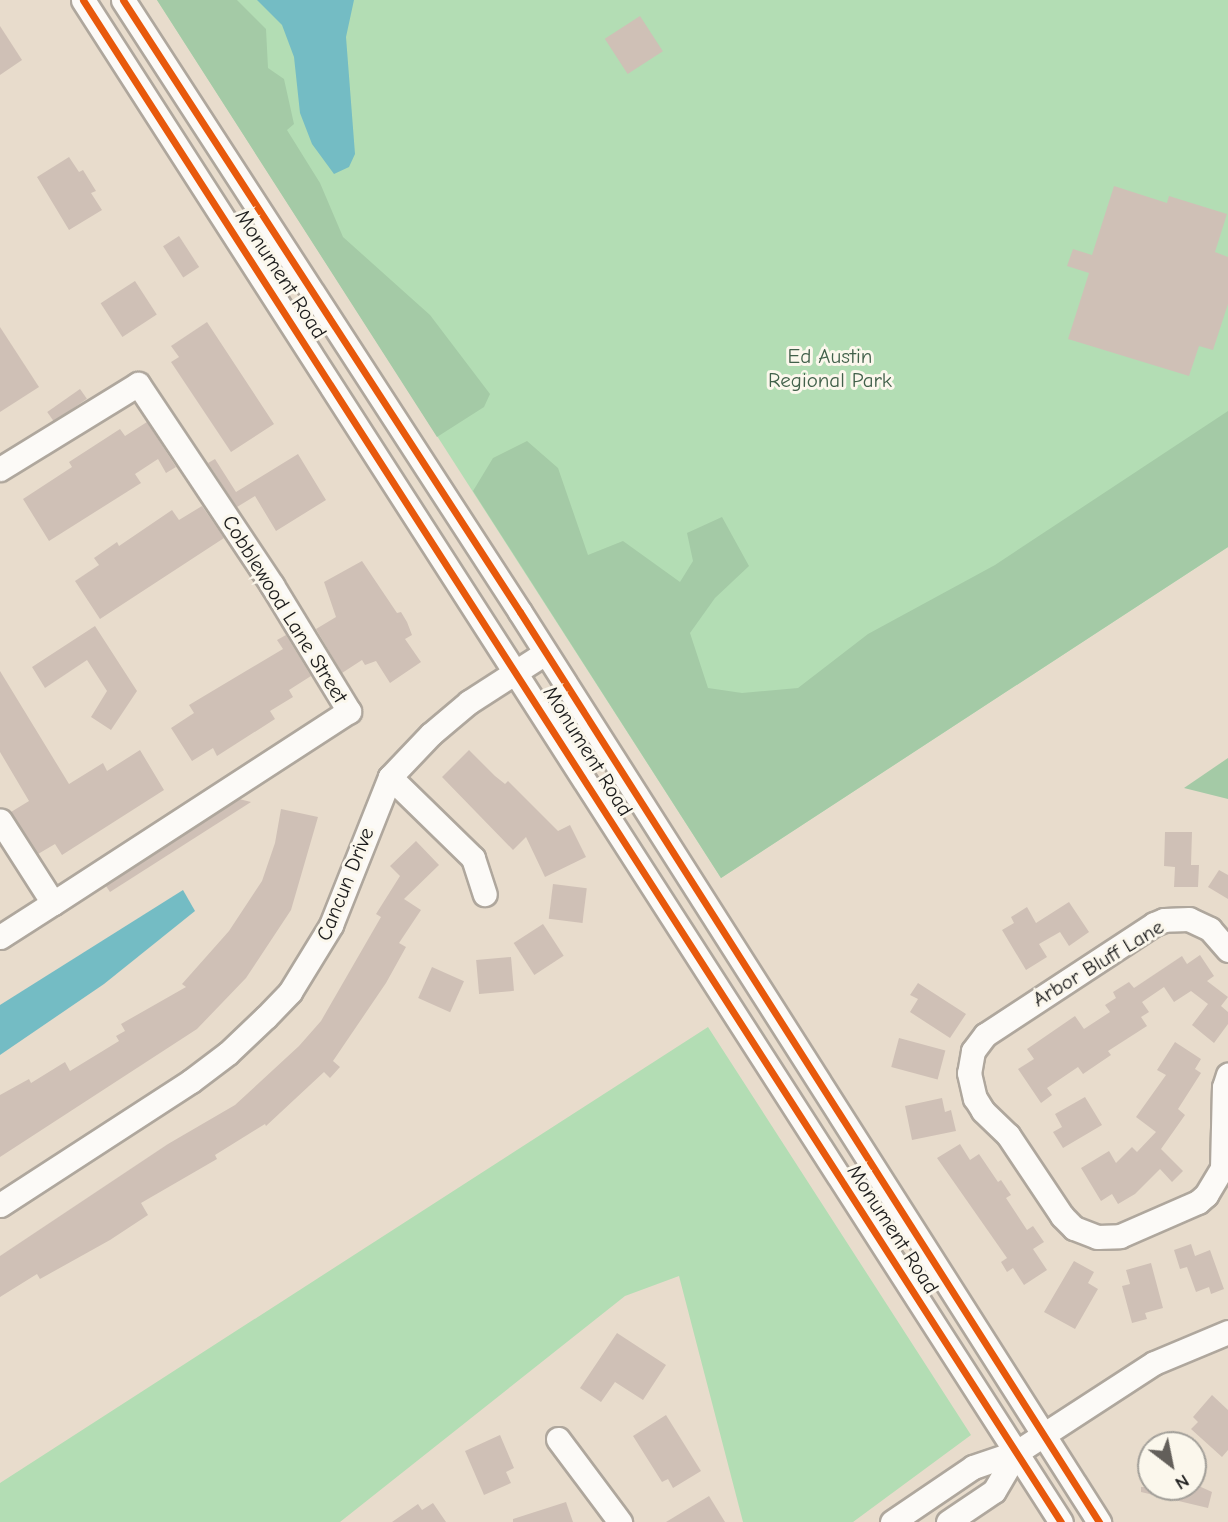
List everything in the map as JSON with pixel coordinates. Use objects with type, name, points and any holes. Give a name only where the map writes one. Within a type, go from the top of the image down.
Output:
[{"type":"street","name":"Monument Road","points":[[83,0],[1061,1522]]},
{"type":"street","name":"Monument Road","points":[[123,0],[545,653],[1099,1522]]},
{"type":"street","points":[[203,186],[230,169]]},
{"type":"street","name":"Cobblewood Lane Street","points":[[0,469],[138,384],[272,585],[349,711],[0,937]]},
{"type":"street","name":"Cancun Drive","points":[[0,1205],[200,1074],[228,1053],[290,992],[331,925],[390,777],[431,734],[478,696],[545,653]]},
{"type":"street","points":[[390,777],[473,858],[485,894]]},
{"type":"street","points":[[0,820],[53,903]]},
{"type":"street","name":"Arbor Bluff Lane","points":[[1228,950],[1210,929],[1189,919],[1164,920],[995,1027],[973,1051],[969,1073],[975,1098],[983,1111],[1007,1135],[1062,1216],[1074,1228],[1097,1237],[1120,1236],[1198,1202],[1206,1195],[1222,1168],[1223,1109],[1228,1075]]},
{"type":"street","points":[[892,1522],[973,1467],[1017,1452],[1154,1363],[1228,1332]]},
{"type":"street","points":[[558,1438],[620,1522]]},
{"type":"street","points":[[948,1522],[994,1491],[1017,1452]]},
{"type":"green space","name":"Ed Austin Regional Park","points":[[157,0],[1228,0],[1228,547],[721,878]]},
{"type":"green space","points":[[157,0],[237,0],[266,29],[268,68],[284,79],[294,124],[287,130],[320,183],[343,237],[430,315],[490,394],[484,407],[437,437]]},
{"type":"green space","points":[[1228,411],[1228,547],[721,878],[473,491],[493,458],[527,441],[558,468],[588,555],[623,541],[680,582],[693,561],[687,533],[722,517],[749,566],[715,598],[690,633],[708,688],[742,693],[798,688],[868,634],[995,565]]},
{"type":"green space","points":[[1228,758],[1228,799],[1184,788]]},
{"type":"green space","points":[[708,1027],[971,1435],[853,1522],[743,1522],[679,1276],[625,1296],[340,1522],[0,1522],[0,1483]]},
{"type":"water","points":[[257,0],[354,0],[346,37],[355,154],[349,167],[334,174],[312,144],[300,113],[294,57],[282,25]]},
{"type":"water","points":[[183,890],[195,911],[104,984],[0,1055],[0,1005]]},
{"type":"building","points":[[640,16],[663,51],[628,74],[605,39]]},
{"type":"building","points":[[0,26],[22,60],[0,75]]},
{"type":"building","points":[[69,157],[79,172],[83,170],[96,191],[91,193],[102,210],[69,230],[37,177]]},
{"type":"building","points":[[1114,186],[1167,203],[1169,196],[1227,214],[1215,252],[1228,257],[1228,304],[1213,350],[1199,346],[1189,376],[1068,339],[1089,273],[1067,266],[1073,249],[1092,255]]},
{"type":"building","points":[[179,236],[199,267],[183,277],[163,246]]},
{"type":"building","points":[[135,281],[157,315],[122,337],[101,303]]},
{"type":"building","points":[[207,322],[274,424],[231,452],[171,362],[179,357],[171,346]]},
{"type":"building","points":[[0,327],[39,387],[0,412]]},
{"type":"building","points":[[80,389],[87,399],[54,422],[47,412]]},
{"type":"building","points":[[147,422],[176,467],[166,473],[158,459],[135,474],[141,483],[49,541],[23,499],[72,467],[69,462],[120,429],[125,436]]},
{"type":"building","points":[[298,454],[326,500],[276,531],[255,496],[237,507],[208,463],[215,459],[236,492]]},
{"type":"building","points":[[202,506],[224,538],[100,619],[75,581],[99,565],[94,558],[117,542],[119,546],[172,510],[179,520]]},
{"type":"building","points":[[362,561],[397,613],[401,612],[407,622],[412,635],[405,639],[421,662],[390,683],[376,661],[365,665],[362,660],[342,673],[316,629],[336,617],[324,582]]},
{"type":"building","points":[[95,626],[137,691],[111,730],[91,717],[107,691],[87,660],[45,688],[32,667]]},
{"type":"building","points":[[286,635],[311,676],[289,690],[293,697],[270,711],[275,719],[217,756],[213,748],[192,761],[171,728],[194,713],[189,705],[283,649],[277,640]]},
{"type":"building","points":[[0,671],[69,784],[103,763],[107,771],[140,750],[164,790],[62,855],[55,844],[38,854],[11,812],[29,801],[0,752]]},
{"type":"building","points":[[469,750],[505,784],[508,781],[558,831],[570,825],[586,857],[545,877],[526,837],[513,850],[442,777]]},
{"type":"building","points":[[239,799],[251,802],[110,892],[106,886]]},
{"type":"building","points":[[281,809],[318,817],[291,910],[246,978],[197,1029],[0,1157],[0,1095],[29,1079],[31,1083],[65,1062],[70,1071],[119,1041],[116,1036],[125,1031],[121,1024],[186,987],[182,984],[229,931],[262,881],[275,843]]},
{"type":"building","points":[[1165,832],[1192,832],[1191,865],[1199,865],[1198,887],[1174,887],[1175,867],[1164,866]]},
{"type":"building","points":[[416,841],[439,865],[404,899],[421,910],[399,943],[406,947],[386,983],[333,1061],[340,1067],[330,1078],[324,1072],[266,1126],[265,1124],[215,1155],[217,1159],[141,1203],[148,1215],[110,1240],[40,1279],[37,1274],[0,1297],[0,1256],[168,1144],[235,1105],[299,1046],[321,1021],[381,917],[376,914],[400,876],[390,866]]},
{"type":"building","points":[[1219,870],[1228,875],[1228,899],[1208,887]]},
{"type":"building","points":[[553,884],[587,888],[582,923],[549,919]]},
{"type":"building","points":[[1069,902],[1089,932],[1069,946],[1060,932],[1039,944],[1047,957],[1026,970],[1002,930],[1014,923],[1011,917],[1027,907],[1036,923]]},
{"type":"building","points":[[543,924],[564,956],[534,975],[514,943]]},
{"type":"building","points":[[1200,955],[1214,976],[1207,981],[1228,997],[1221,1006],[1228,1012],[1228,1024],[1214,1043],[1192,1025],[1208,1004],[1191,991],[1174,1002],[1164,987],[1142,1002],[1149,1012],[1141,1017],[1147,1026],[1108,1051],[1111,1055],[1083,1074],[1078,1067],[1047,1088],[1052,1095],[1041,1103],[1018,1069],[1034,1059],[1027,1049],[1075,1016],[1084,1029],[1110,1012],[1105,1005],[1116,998],[1113,992],[1129,982],[1134,988],[1182,956],[1187,964]]},
{"type":"building","points":[[511,957],[514,991],[479,994],[476,960]]},
{"type":"building","points":[[432,967],[464,981],[450,1012],[418,998]]},
{"type":"building","points":[[918,983],[966,1014],[950,1038],[910,1012],[918,999],[910,995]]},
{"type":"building","points":[[899,1038],[945,1050],[938,1079],[891,1067]]},
{"type":"building","points":[[1175,1042],[1201,1059],[1195,1069],[1201,1073],[1178,1109],[1185,1115],[1161,1149],[1183,1171],[1172,1182],[1160,1169],[1135,1194],[1118,1204],[1112,1194],[1101,1201],[1081,1168],[1109,1151],[1116,1163],[1132,1147],[1137,1152],[1156,1132],[1136,1117],[1166,1075],[1157,1070]]},
{"type":"building","points":[[1085,1097],[1102,1125],[1063,1148],[1053,1132],[1062,1127],[1055,1114]]},
{"type":"building","points":[[942,1098],[945,1112],[951,1110],[956,1131],[912,1140],[905,1106]]},
{"type":"building","points":[[960,1144],[970,1160],[979,1154],[998,1182],[1001,1180],[1011,1195],[1006,1198],[1027,1230],[1033,1226],[1044,1242],[1033,1249],[1047,1270],[1024,1285],[1013,1268],[1007,1272],[1001,1262],[1007,1258],[937,1158]]},
{"type":"building","points":[[1191,1244],[1195,1256],[1210,1250],[1224,1289],[1211,1294],[1209,1287],[1196,1292],[1187,1267],[1180,1269],[1174,1250]]},
{"type":"building","points":[[1074,1261],[1094,1272],[1088,1283],[1098,1289],[1075,1329],[1044,1312]]},
{"type":"building","points":[[1151,1263],[1163,1308],[1145,1313],[1147,1319],[1132,1323],[1122,1286],[1130,1284],[1126,1270]]},
{"type":"building","points":[[617,1333],[666,1365],[643,1400],[615,1382],[601,1402],[580,1388]]},
{"type":"building","points":[[1212,1395],[1228,1410],[1228,1450],[1222,1457],[1207,1443],[1207,1431],[1191,1429],[1198,1422],[1193,1417]]},
{"type":"building","points":[[666,1415],[701,1471],[673,1488],[668,1479],[662,1482],[633,1436]]},
{"type":"building","points":[[500,1435],[514,1468],[506,1472],[511,1483],[484,1495],[465,1451]]},
{"type":"building","points":[[1207,1490],[1212,1492],[1208,1508],[1179,1501],[1207,1501]]},
{"type":"building","points":[[709,1496],[725,1522],[666,1522]]},
{"type":"building","points":[[566,1502],[573,1522],[513,1522],[513,1519]]},
{"type":"building","points":[[433,1503],[446,1522],[392,1522],[418,1504],[422,1510]]},
{"type":"cycle path","points":[[83,0],[1061,1522]]},
{"type":"cycle path","points":[[123,0],[520,612],[1099,1522]]}]
